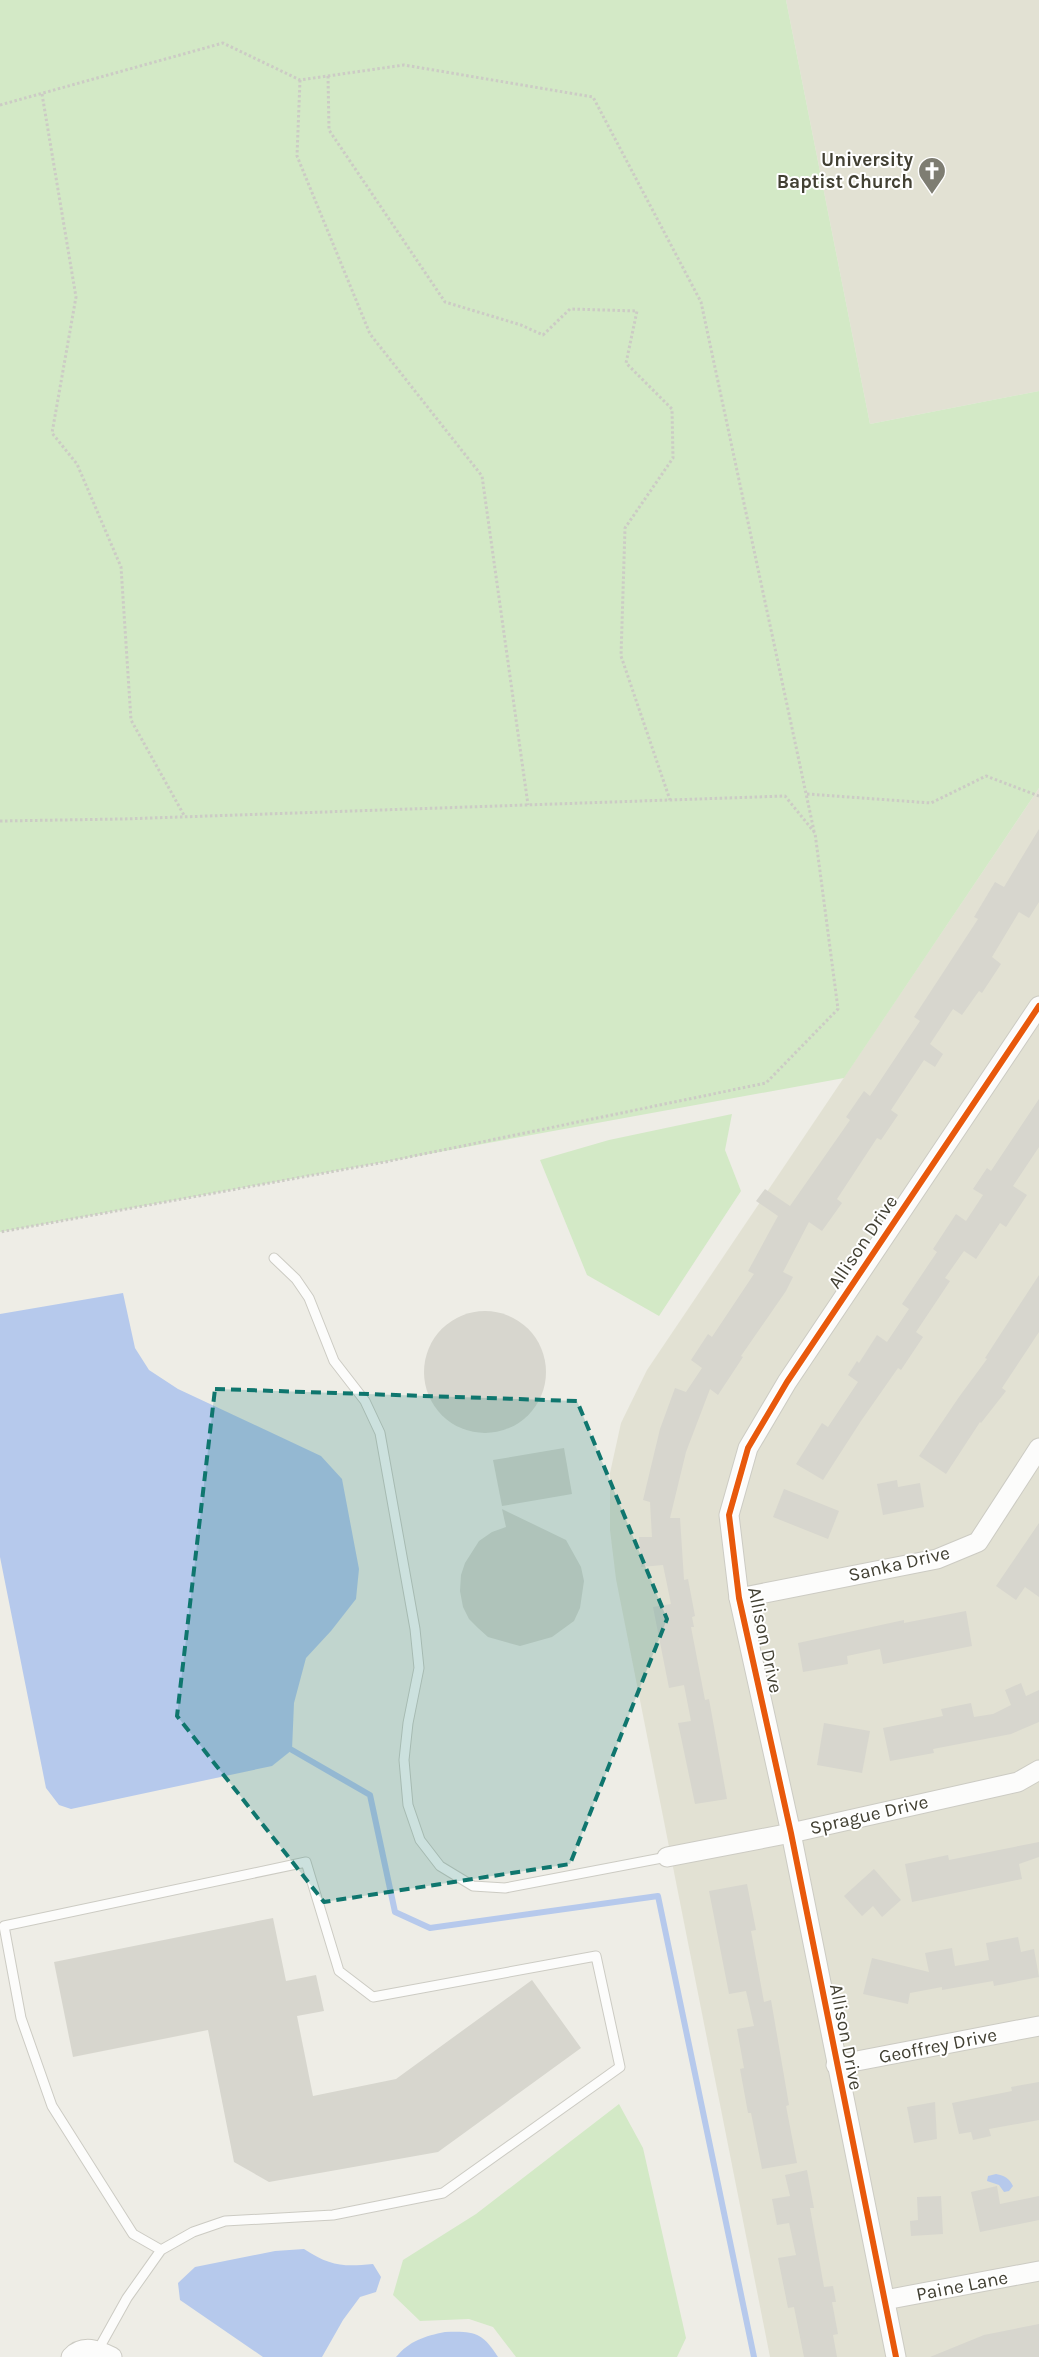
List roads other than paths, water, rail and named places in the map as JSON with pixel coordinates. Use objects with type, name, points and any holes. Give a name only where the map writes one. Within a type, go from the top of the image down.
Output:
[{"type":"street","name":"Allison Drive","points":[[896,2357],[791,1833],[740,1598],[728,1515],[748,1448],[787,1382],[1039,1006]]},
{"type":"street","name":"Sanka Drive","points":[[740,1598],[937,1559],[978,1542],[1039,1448]]},
{"type":"street","name":"Sprague Drive","points":[[667,1857],[791,1833],[1018,1782],[1039,1770]]},
{"type":"street","name":"Geoffrey Drive","points":[[836,2065],[1039,2026]]},
{"type":"street","name":"Paine Lane","points":[[885,2300],[1039,2271]]},
{"type":"street","points":[[71,2357],[76,2352],[85,2349],[105,2353]]},
{"type":"lane","points":[[274,1258],[296,1279],[309,1298],[334,1361],[366,1401],[380,1433],[415,1629],[419,1668],[408,1723],[404,1760],[408,1805],[420,1840],[440,1866],[473,1886],[505,1888],[667,1857]]},
{"type":"lane","points":[[105,2353],[127,2298],[161,2250],[193,2232],[225,2221],[333,2215],[443,2193],[620,2067],[596,1956],[373,1996],[339,1971],[306,1862],[4,1926],[21,2018],[52,2106],[133,2234],[161,2250]]},
{"type":"water","points":[[123,1293],[135,1348],[149,1370],[178,1389],[321,1456],[342,1479],[359,1569],[356,1599],[331,1631],[306,1658],[294,1703],[292,1750],[272,1766],[71,1809],[59,1805],[46,1788],[0,1557],[0,1314]]},
{"type":"water","points":[[996,2174],[1010,2181],[1013,2186],[1009,2191],[1004,2192],[999,2185],[987,2181],[988,2176]]},
{"type":"water","points":[[304,2249],[313,2255],[337,2264],[373,2264],[381,2277],[376,2292],[360,2297],[343,2320],[322,2357],[263,2357],[180,2300],[178,2283],[195,2267],[275,2251]]},
{"type":"water","points":[[445,2332],[463,2332],[476,2335],[487,2342],[498,2357],[396,2357],[406,2347],[418,2340]]},
{"type":"waterway","points":[[292,1750],[370,1795],[395,1912],[430,1928],[658,1896],[754,2357]]},
{"type":"place","name":"University Baptist Church","points":[[932,195]]}]
